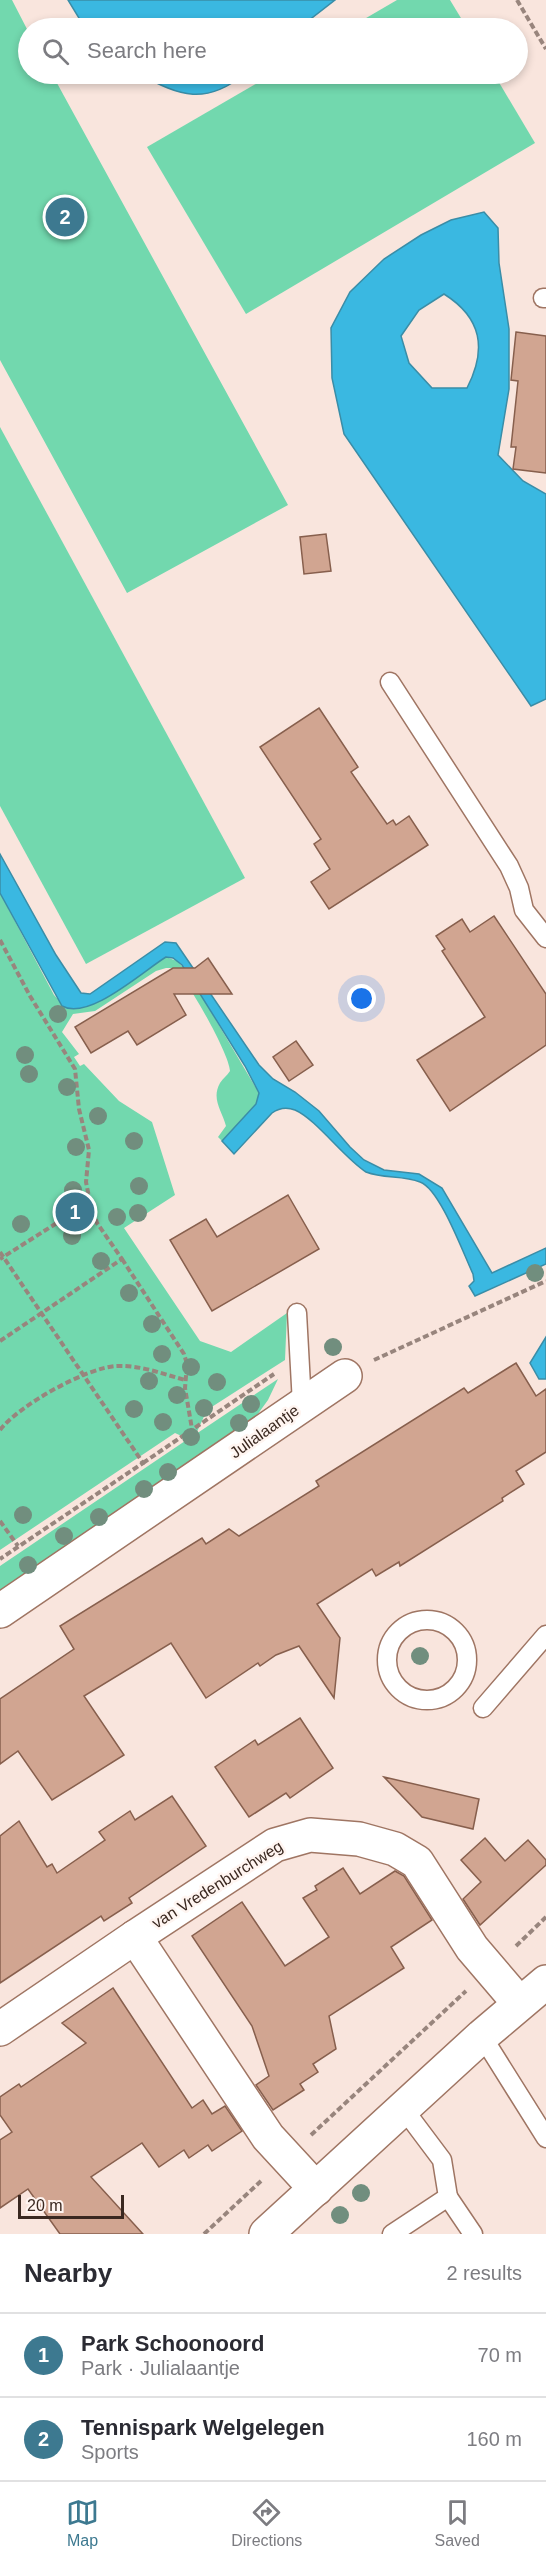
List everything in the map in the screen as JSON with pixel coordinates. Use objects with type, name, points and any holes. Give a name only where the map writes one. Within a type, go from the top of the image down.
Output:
[{"type":"street","name":"Julialaantje","points":[[0,1611],[345,1376]]},
{"type":"street","name":"van Vredenburchweg","points":[[0,2029],[275,1845],[299,1837],[341,1837],[378,1844],[411,1857],[424,1871],[472,1948],[519,2003]]},
{"type":"street","name":"van Vredenburchweg","points":[[135,1937],[268,2138],[316,2189]]},
{"type":"street","points":[[266,2234],[482,2036],[546,1982]]},
{"type":"lane","points":[[390,682],[509,866],[519,888],[524,910],[546,938]]},
{"type":"lane","points":[[297,1313],[302,1404]]},
{"type":"lane","points":[[431,1619],[446,1623],[458,1634],[467,1649],[466,1673],[458,1688],[437,1700],[412,1698],[393,1684],[386,1661],[392,1638],[411,1622],[431,1619]]},
{"type":"lane","points":[[483,1708],[546,1635]]},
{"type":"lane","points":[[482,2036],[546,2138]]},
{"type":"lane","points":[[403,2108],[442,2160],[448,2198],[473,2234]]},
{"type":"lane","points":[[392,2234],[448,2198]]},
{"type":"path","points":[[517,0],[528,18]]},
{"type":"path","points":[[528,18],[546,48]]},
{"type":"path","points":[[0,940],[30,996],[75,1070],[79,1109],[89,1150],[86,1182],[90,1202],[97,1222],[184,1354],[187,1364],[185,1380],[192,1429]]},
{"type":"path","points":[[2,1258],[90,1202]]},
{"type":"path","points":[[0,1252],[143,1463]]},
{"type":"path","points":[[0,1341],[122,1259]]},
{"type":"path","points":[[345,1376],[419,1338],[546,1281]]},
{"type":"path","points":[[0,1559],[299,1357]]},
{"type":"path","points":[[0,1430],[14,1414],[32,1401],[107,1367],[132,1366],[185,1380]]},
{"type":"path","points":[[0,1521],[18,1546]]},
{"type":"path","points":[[204,2234],[546,1917]]},
{"type":"green space","points":[[0,0],[12,0],[21,18],[18,18],[18,84],[57,84],[288,505],[127,593],[0,360]]},
{"type":"green space","points":[[397,0],[450,0],[461,18],[366,18]]},
{"type":"green space","points":[[256,84],[500,84],[535,143],[246,314],[147,147]]},
{"type":"green space","points":[[0,427],[245,878],[86,964],[0,806]]},
{"type":"green space","points":[[0,893],[54,995],[66,1008],[166,957],[177,961],[188,973],[259,1093],[256,1104],[222,1141],[218,1137],[226,1126],[218,1105],[217,1094],[220,1083],[230,1071],[228,1062],[207,1018],[175,968],[156,971],[95,1011],[73,1014],[62,1032],[79,1054],[74,1057],[80,1066],[84,1064],[119,1101],[152,1122],[175,1195],[124,1228],[200,1341],[231,1352],[287,1313],[285,1360],[207,1410],[196,1434],[278,1379],[268,1400],[249,1426],[0,1598],[0,1566],[188,1439],[175,1433],[0,1550]]},
{"type":"water","points":[[68,0],[335,0],[312,18],[79,18]]},
{"type":"water","points":[[159,84],[231,84],[205,94],[193,94]]},
{"type":"water","points":[[484,212],[498,228],[499,263],[509,329],[509,389],[498,455],[523,481],[546,494],[546,699],[531,706],[344,434],[332,378],[331,328],[350,292],[384,259],[421,235],[451,220]],"holes":[[[444,294],[457,303],[473,324],[477,335],[479,347],[473,374],[467,388],[432,388],[409,363],[401,336],[419,310]]]},
{"type":"water","points":[[0,854],[56,955],[81,993],[90,994],[165,942],[176,943],[259,1065],[273,1079],[295,1092],[319,1111],[364,1160],[384,1170],[419,1174],[442,1188],[492,1273],[546,1248],[546,1264],[475,1296],[469,1286],[474,1281],[473,1274],[443,1209],[428,1187],[413,1180],[366,1172],[312,1122],[295,1110],[283,1108],[272,1113],[234,1154],[222,1141],[256,1104],[259,1093],[245,1066],[182,965],[173,958],[166,957],[101,1001],[73,1009],[62,1006],[0,893]]},
{"type":"water","points":[[546,1337],[546,1379],[539,1379],[530,1363]]},
{"type":"building","points":[[516,332],[546,336],[546,473],[513,469],[516,447],[511,447],[518,381],[511,380]]},
{"type":"building","points":[[326,534],[331,571],[304,574],[300,537]]},
{"type":"building","points":[[319,708],[358,767],[351,772],[387,824],[393,820],[396,825],[409,816],[428,845],[329,909],[311,882],[330,869],[314,844],[321,839],[260,747]]},
{"type":"building","points":[[494,916],[546,994],[546,1045],[450,1111],[417,1060],[485,1017],[442,951],[445,949],[436,936],[462,919],[470,932]]},
{"type":"building","points":[[208,958],[232,994],[174,994],[186,1015],[137,1045],[128,1031],[91,1053],[75,1027],[173,968],[195,968]]},
{"type":"building","points":[[296,1041],[313,1065],[289,1081],[273,1057]]},
{"type":"building","points":[[288,1195],[319,1249],[212,1311],[170,1240],[206,1219],[217,1237]]},
{"type":"building","points":[[516,1363],[536,1396],[546,1389],[546,1452],[516,1471],[524,1484],[502,1498],[503,1501],[400,1566],[399,1562],[376,1576],[372,1569],[317,1604],[340,1638],[334,1698],[299,1646],[276,1655],[260,1666],[258,1663],[206,1698],[171,1643],[84,1696],[124,1755],[52,1800],[18,1751],[0,1764],[0,1699],[74,1649],[60,1626],[202,1538],[206,1544],[229,1529],[239,1536],[319,1486],[316,1481],[464,1388],[468,1393]]},
{"type":"building","points":[[300,1718],[333,1768],[290,1798],[286,1793],[249,1817],[215,1767],[255,1740],[258,1745]]},
{"type":"building","points":[[384,1777],[479,1799],[473,1829],[422,1817]]},
{"type":"building","points":[[172,1796],[206,1846],[129,1898],[132,1903],[104,1921],[101,1916],[0,1983],[0,1836],[19,1821],[47,1867],[52,1864],[57,1873],[105,1840],[99,1832],[130,1811],[135,1820]]},
{"type":"building","points":[[485,1838],[505,1861],[528,1840],[546,1860],[546,1865],[480,1925],[463,1899],[481,1882],[461,1860]]},
{"type":"building","points":[[343,1868],[360,1894],[395,1871],[404,1876],[432,1920],[391,1947],[404,1968],[329,2016],[336,2049],[313,2064],[318,2072],[300,2084],[304,2090],[273,2110],[256,2085],[269,2076],[252,2026],[192,1936],[242,1902],[285,1966],[329,1937],[303,1898],[317,1890],[315,1886]]},
{"type":"building","points":[[113,1988],[192,2108],[203,2100],[212,2114],[225,2106],[242,2131],[212,2151],[208,2145],[189,2158],[184,2150],[159,2167],[142,2143],[91,2177],[143,2234],[60,2234],[28,2189],[0,2208],[0,2140],[12,2132],[0,2115],[0,2097],[19,2084],[21,2087],[86,2043],[62,2023]]},
{"type":"place","name":"Tennispark Welgelegen","points":[[65,217]]},
{"type":"place","name":"Park Schoonoord","points":[[75,1212]]}]
